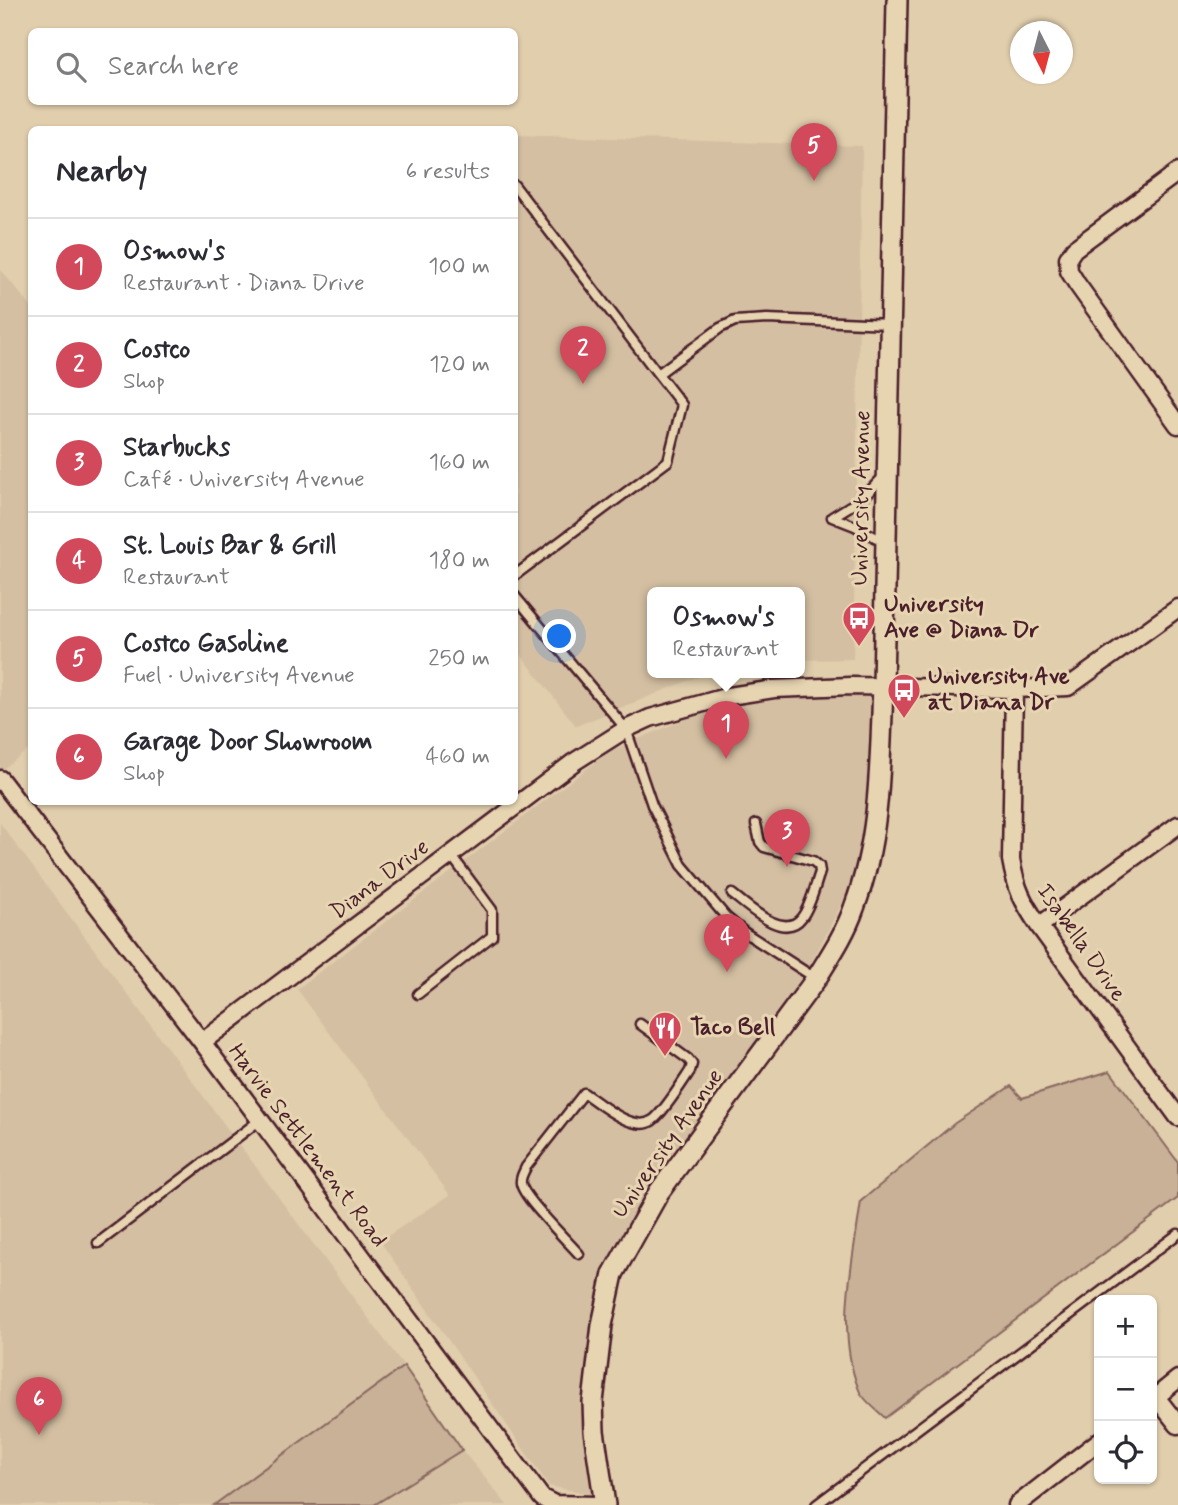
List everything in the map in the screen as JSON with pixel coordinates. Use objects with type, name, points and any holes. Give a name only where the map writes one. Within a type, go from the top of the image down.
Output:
[{"type":"street","name":"University Avenue","points":[[605,1505],[594,1431],[593,1402],[602,1325],[613,1274],[659,1192],[816,979],[837,946],[854,909],[866,871],[880,796],[897,0]]},
{"type":"street","points":[[1178,172],[1074,249],[1068,258],[1069,271],[1077,284],[1178,425]]},
{"type":"street","name":"Diana Drive","points":[[518,804],[574,762],[626,729],[676,710],[729,696],[774,689],[883,686],[1014,689],[1068,687],[1178,608]]},
{"type":"street","name":"Isabella Drive","points":[[1014,689],[1011,860],[1018,892],[1039,926],[1178,1117]]},
{"type":"street","name":"Harvie Settlement Road","points":[[0,779],[202,1042],[542,1499],[554,1504],[596,1505]]},
{"type":"street","name":"Diana Drive","points":[[202,1042],[517,805]]},
{"type":"street","points":[[1039,926],[1178,825]]},
{"type":"street","points":[[1157,1396],[1178,1379]]},
{"type":"street","points":[[1157,1402],[1178,1425]]},
{"type":"street","points":[[1017,1505],[1094,1445]]},
{"type":"lane","points":[[518,190],[682,405],[668,461],[518,573]]},
{"type":"lane","points":[[658,374],[720,328],[735,321],[767,318],[890,324]]},
{"type":"lane","points":[[886,474],[866,496],[832,517],[886,543]]},
{"type":"lane","points":[[518,600],[626,729],[652,805],[682,865],[726,917],[744,932],[816,979]]},
{"type":"lane","points":[[732,894],[767,921],[778,925],[792,924],[803,916],[820,872],[819,866],[813,861],[761,845],[756,824]]},
{"type":"lane","points":[[418,994],[492,936],[492,910],[451,855]]},
{"type":"lane","points":[[579,1254],[529,1199],[521,1182],[526,1167],[584,1093],[631,1123],[641,1124],[654,1120],[690,1071],[692,1064],[640,1024]]},
{"type":"lane","points":[[98,1242],[260,1120]]},
{"type":"lane","points":[[817,1505],[1178,1234]]},
{"type":"shaded area","points":[[518,135],[862,146],[853,659],[805,660],[805,587],[647,587],[647,678],[695,678],[576,726],[518,651]]},
{"type":"shaded area","points":[[0,269],[28,303],[28,750],[0,771]]},
{"type":"shaded area","points":[[874,691],[874,778],[867,825],[849,890],[794,996],[606,1276],[595,1495],[549,1486],[380,1241],[450,1195],[297,989],[610,751],[716,706]]},
{"type":"shaded area","points":[[0,823],[404,1366],[214,1505],[0,1505]]},
{"type":"shaded area","points":[[1110,1071],[1178,1162],[1178,1198],[885,1418],[859,1390],[848,1344],[848,1296],[861,1201],[955,1123],[1011,1086],[1022,1098]]},
{"type":"shaded area","points":[[404,1366],[462,1450],[374,1505],[214,1505]]},
{"type":"shaded area","points":[[462,1450],[507,1505],[374,1505]]},
{"type":"place","name":"Costco Gasoline","points":[[814,181]]},
{"type":"place","name":"Costco","points":[[583,384]]},
{"type":"place","name":"University Ave @ Diana Dr","points":[[859,648]]},
{"type":"place","name":"University Ave at Diana Dr","points":[[904,720]]},
{"type":"place","name":"Osmow's","points":[[726,759]]},
{"type":"place","name":"Starbucks","points":[[787,867]]},
{"type":"place","name":"St. Louis Bar & Grill","points":[[727,972]]},
{"type":"place","name":"Taco Bell","points":[[665,1058]]},
{"type":"place","name":"Garage Door Showroom","points":[[39,1435]]}]
